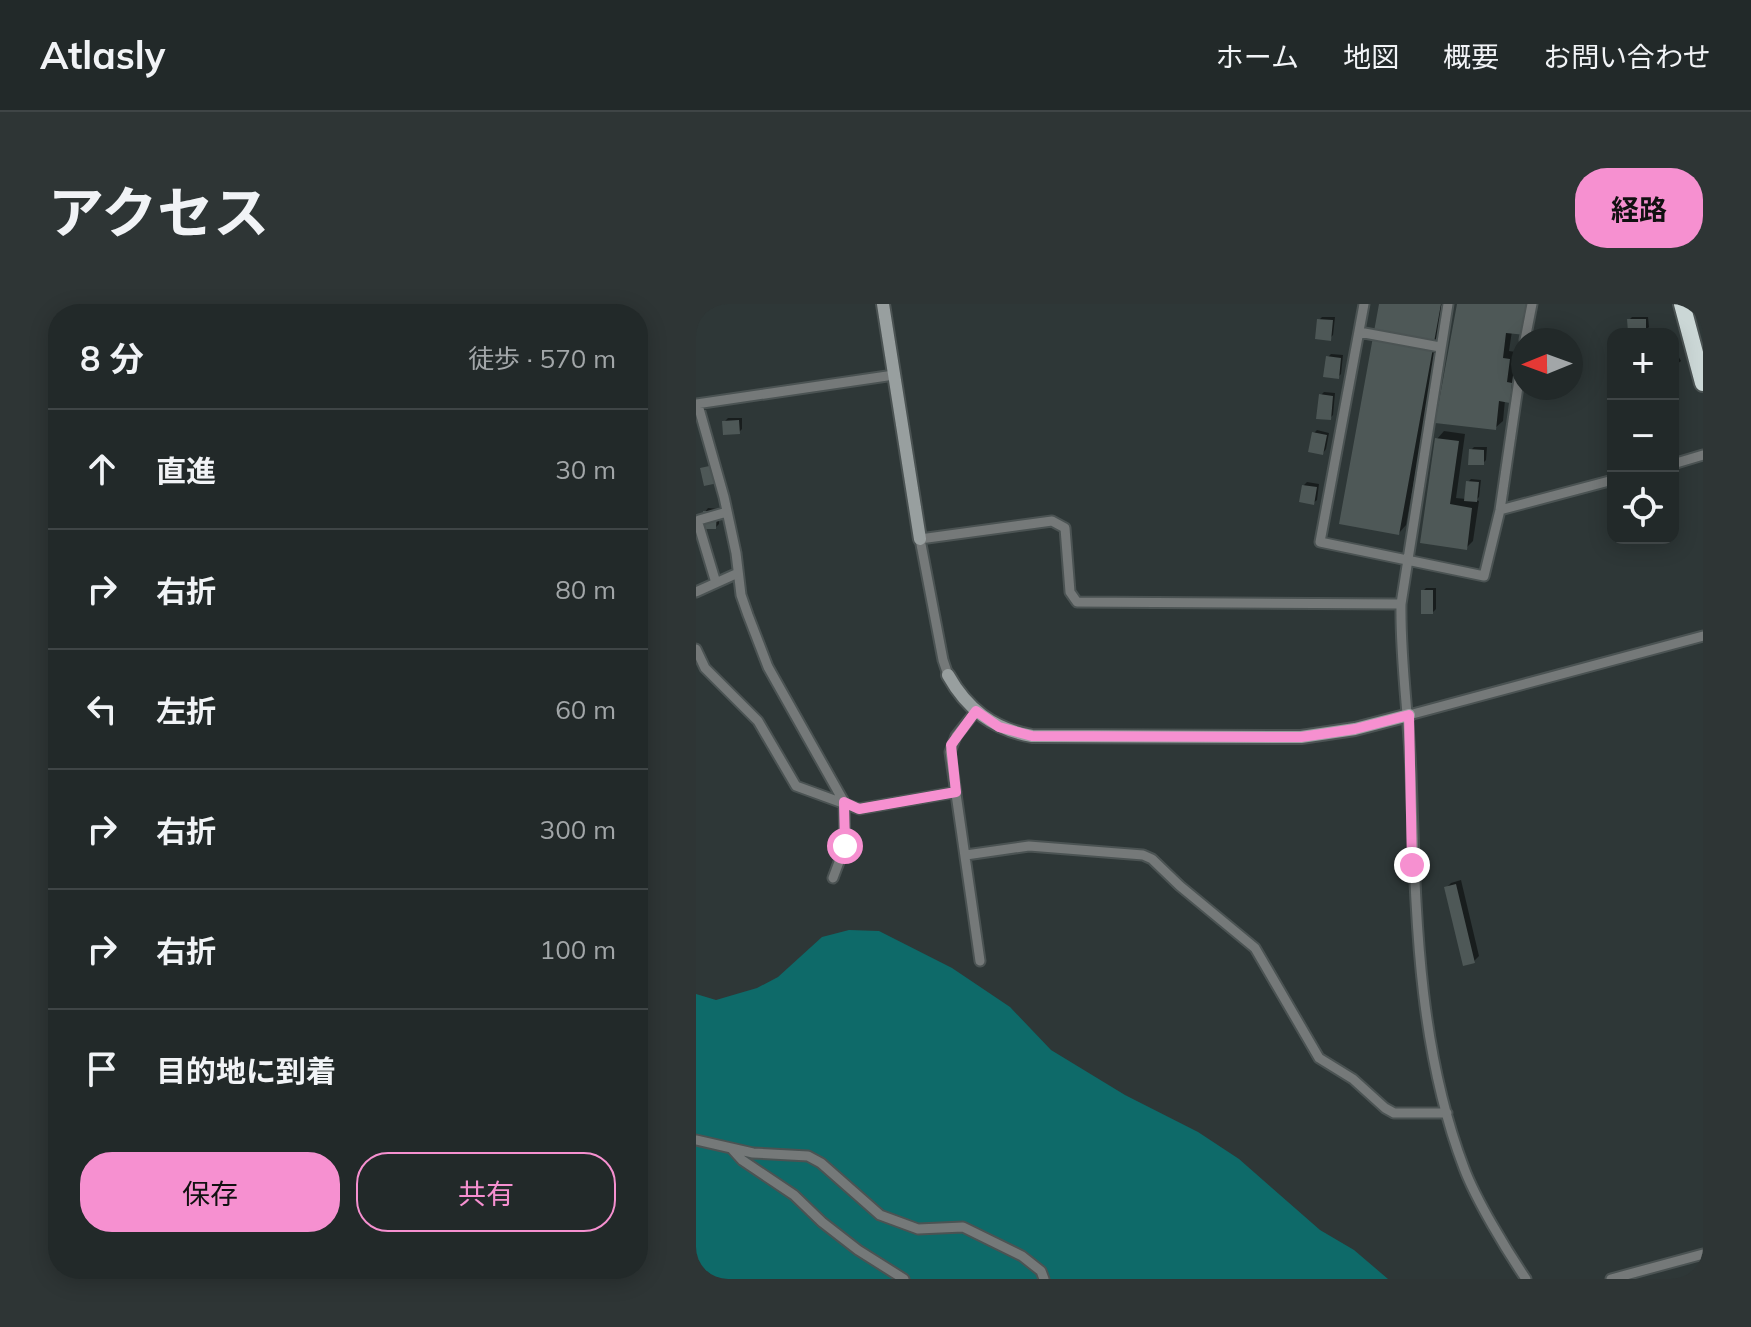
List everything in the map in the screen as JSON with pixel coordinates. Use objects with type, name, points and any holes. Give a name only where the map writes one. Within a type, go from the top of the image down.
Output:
[{"type":"highway","points":[[1682,304],[1703,383]]},
{"type":"street","points":[[883,304],[920,539],[943,660],[958,692],[976,711],[999,727],[1032,736],[1257,739],[1337,733],[1703,636]]},
{"type":"street","points":[[1364,304],[1320,542],[1484,576],[1500,510],[1516,400]]},
{"type":"street","points":[[1448,304],[1401,604],[1409,715],[1413,890],[1431,1052],[1447,1113],[1464,1170],[1526,1279]]},
{"type":"street","points":[[1527,328],[1532,304]]},
{"type":"street","points":[[1359,332],[1440,347]]},
{"type":"street","points":[[833,878],[845,846],[844,802],[768,667],[741,595],[727,512],[697,404],[894,375]]},
{"type":"street","points":[[1679,462],[1703,455]]},
{"type":"street","points":[[1500,510],[1607,482]]},
{"type":"street","points":[[716,583],[698,523],[699,520],[727,512]]},
{"type":"street","points":[[920,539],[1052,521],[1060,523],[1065,528],[1070,592],[1077,602],[1401,604]]},
{"type":"street","points":[[696,592],[738,573]]},
{"type":"street","points":[[696,649],[705,668],[758,721],[796,786],[859,809],[956,792]]},
{"type":"street","points":[[976,711],[951,745],[980,961]]},
{"type":"street","points":[[966,855],[1040,846],[1143,855],[1152,859],[1255,948],[1319,1058],[1353,1079],[1394,1113],[1447,1113]]},
{"type":"street","points":[[696,1140],[731,1149],[808,1156],[835,1174],[880,1215],[918,1229],[963,1227],[971,1230],[1022,1256],[1041,1271],[1044,1279]]},
{"type":"street","points":[[731,1149],[794,1195],[858,1250],[904,1279]]},
{"type":"street","points":[[1611,1279],[1703,1254]]},
{"type":"shaded area","points":[[849,930],[879,931],[952,968],[1010,1007],[1051,1050],[1125,1095],[1198,1132],[1239,1159],[1320,1230],[1354,1250],[1388,1279],[696,1279],[696,994],[716,1000],[757,988],[778,977],[822,937]]},
{"type":"building","points":[[1379,304],[1441,304],[1399,535],[1339,524]]},
{"type":"building","points":[[1457,304],[1531,304],[1528,328],[1511,328],[1511,333],[1506,333],[1503,358],[1510,359],[1507,382],[1511,383],[1510,403],[1499,401],[1496,430],[1435,423]]},
{"type":"building","points":[[1317,319],[1333,320],[1331,341],[1315,339]]},
{"type":"building","points":[[1627,319],[1646,319],[1646,328],[1628,328]]},
{"type":"building","points":[[1326,356],[1341,358],[1339,379],[1323,377]]},
{"type":"building","points":[[1319,394],[1333,396],[1331,420],[1316,419]]},
{"type":"building","points":[[739,420],[740,434],[723,435],[722,421]]},
{"type":"building","points":[[1312,432],[1327,435],[1323,455],[1308,452]]},
{"type":"building","points":[[1435,438],[1459,441],[1450,504],[1472,508],[1467,550],[1420,543]]},
{"type":"building","points":[[1469,449],[1484,450],[1484,465],[1468,465]]},
{"type":"building","points":[[714,465],[718,483],[704,486],[700,468]]},
{"type":"building","points":[[1466,481],[1479,482],[1477,502],[1464,501]]},
{"type":"building","points":[[1302,485],[1317,487],[1314,505],[1299,502]]},
{"type":"building","points":[[703,511],[717,511],[716,529],[703,529]]},
{"type":"building","points":[[1421,590],[1433,590],[1433,614],[1421,614]]},
{"type":"building","points":[[1456,884],[1475,963],[1463,966],[1444,887]]},
{"type":"route","points":[[845,846],[847,827],[844,802],[859,809],[956,792],[951,745],[976,711],[999,727],[1032,736],[1257,739],[1337,733],[1409,715],[1412,865]]}]
